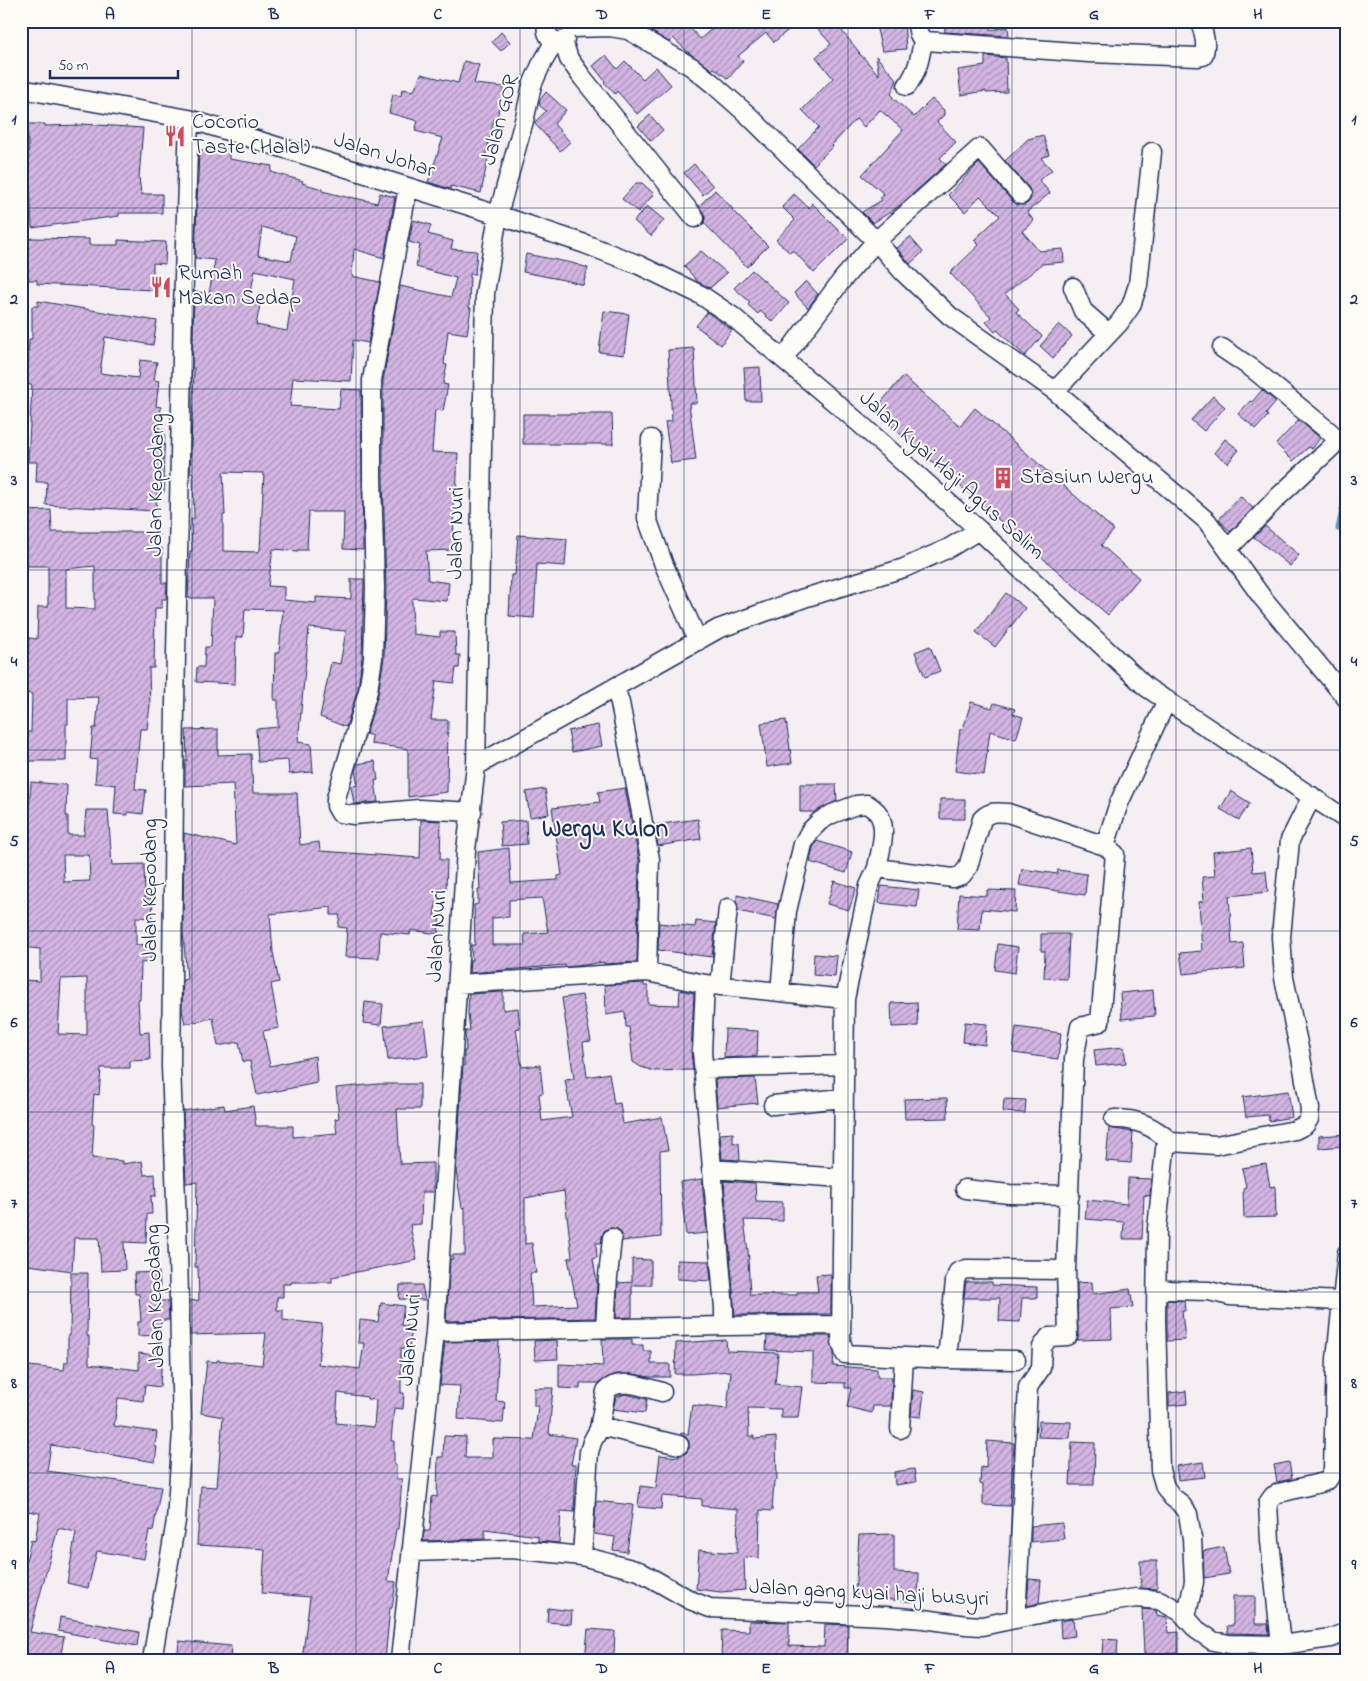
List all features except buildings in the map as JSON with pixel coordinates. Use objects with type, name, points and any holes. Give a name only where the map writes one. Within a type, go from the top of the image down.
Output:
[{"type":"street","points":[[548,21],[546,33],[550,38],[565,33],[635,26],[713,84],[748,114],[876,241],[904,273],[950,316],[1055,391],[1207,521],[1261,596],[1347,699]]},
{"type":"street","points":[[917,21],[918,33],[926,42],[1089,53],[1198,57],[1203,56],[1205,50],[1205,40],[1200,21]]},
{"type":"street","points":[[565,33],[569,59],[582,78],[695,218]]},
{"type":"street","name":"Jalan GOR","points":[[498,215],[519,142],[532,85],[541,65],[565,33]]},
{"type":"street","points":[[907,86],[919,64],[923,40]]},
{"type":"street","name":"Jalan Johar","points":[[21,89],[189,119],[498,215]]},
{"type":"street","name":"Jalan Kepodang","points":[[152,1660],[176,1521],[182,1431],[171,1066],[174,929],[173,836],[183,309],[189,119]]},
{"type":"street","points":[[783,359],[842,280],[876,241],[980,148],[1021,195]]},
{"type":"street","points":[[1055,391],[1130,306],[1138,285],[1152,152]]},
{"type":"street","points":[[408,187],[372,380],[375,588],[374,658],[368,691],[342,776],[336,798],[336,806],[340,813],[354,815],[419,809],[472,812]]},
{"type":"street","name":"Jalan Kyai Haji Agus Salim","points":[[498,215],[585,244],[639,265],[701,295],[732,316],[865,428],[979,530],[1146,687],[1347,820]]},
{"type":"street","name":"Jalan Nuri","points":[[400,1660],[435,1332],[466,850],[476,766],[485,293],[498,215]]},
{"type":"street","points":[[1073,288],[1083,311],[1108,333]]},
{"type":"street","points":[[1222,348],[1253,369],[1336,439],[1336,443],[1277,498],[1228,549]]},
{"type":"street","points":[[651,439],[648,518],[664,565],[698,640]]},
{"type":"street","points":[[476,766],[718,629],[804,598],[904,568],[950,548],[979,530]]},
{"type":"street","points":[[615,687],[622,712],[650,858],[646,972]]},
{"type":"street","points":[[1105,846],[1119,803],[1167,700]]},
{"type":"street","points":[[1114,1119],[1123,1118],[1144,1124],[1171,1142],[1216,1145],[1295,1130],[1309,1119],[1310,1109],[1302,1057],[1284,978],[1281,938],[1290,840],[1312,796]]},
{"type":"street","points":[[780,992],[787,911],[798,856],[803,844],[810,831],[820,821],[832,814],[856,805],[866,804],[876,811],[881,819],[883,829],[877,868],[870,886],[845,999],[841,1341],[845,1354],[1016,1360]]},
{"type":"street","points":[[877,868],[953,878],[962,874],[968,868],[982,818],[987,814],[995,812],[1008,813],[1105,846],[1115,854],[1100,1022],[1080,1027],[1074,1059],[1066,1270],[1068,1336],[1049,1337],[1042,1347],[1041,1368],[1028,1388],[1016,1619]]},
{"type":"street","points":[[724,1326],[702,1052],[728,908]]},
{"type":"street","points":[[458,984],[646,972],[713,985],[845,999]]},
{"type":"street","points":[[703,1069],[844,1065]]},
{"type":"street","points":[[773,1105],[843,1098]]},
{"type":"street","points":[[1171,1142],[1165,1149],[1158,1219],[1156,1318],[1160,1470],[1165,1487],[1172,1497],[1180,1502],[1188,1514],[1192,1538],[1194,1582],[1186,1617]]},
{"type":"street","points":[[712,1169],[842,1178]]},
{"type":"street","points":[[965,1189],[1009,1194],[1070,1195]]},
{"type":"street","points":[[606,1328],[606,1300],[612,1238]]},
{"type":"street","points":[[1280,1645],[1268,1503],[1273,1496],[1279,1493],[1324,1482],[1329,1478],[1333,1470],[1336,1359],[1347,1253]]},
{"type":"street","points":[[946,1359],[955,1281],[958,1272],[966,1269],[1066,1270]]},
{"type":"street","points":[[1157,1288],[1209,1291],[1230,1296],[1341,1301]]},
{"type":"street","points":[[435,1332],[841,1325]]},
{"type":"street","points":[[900,1429],[904,1357]]},
{"type":"street","points":[[582,1556],[589,1452],[600,1426],[606,1390],[622,1383],[662,1392]]},
{"type":"street","points":[[600,1426],[679,1445]]},
{"type":"street","name":"Jalan gang kyai haji busyri","points":[[411,1552],[512,1549],[582,1556],[639,1571],[690,1600],[710,1608],[885,1616],[966,1625],[994,1624],[1053,1611],[1136,1598],[1159,1600],[1181,1612],[1197,1630],[1213,1641],[1229,1644],[1248,1652],[1280,1645],[1330,1638],[1347,1632]]},
{"type":"waterway","points":[[1347,485],[1338,529],[1347,528]]},
{"type":"place","name":"Cocorio Taste (Halal)","points":[[175,136]]},
{"type":"place","name":"Rumah Makan Sedap","points":[[161,287]]},
{"type":"place","name":"Stasiun Wergu","points":[[1003,478]]},
{"type":"district","name":"Wergu Kulon","points":[[605,830]]}]
